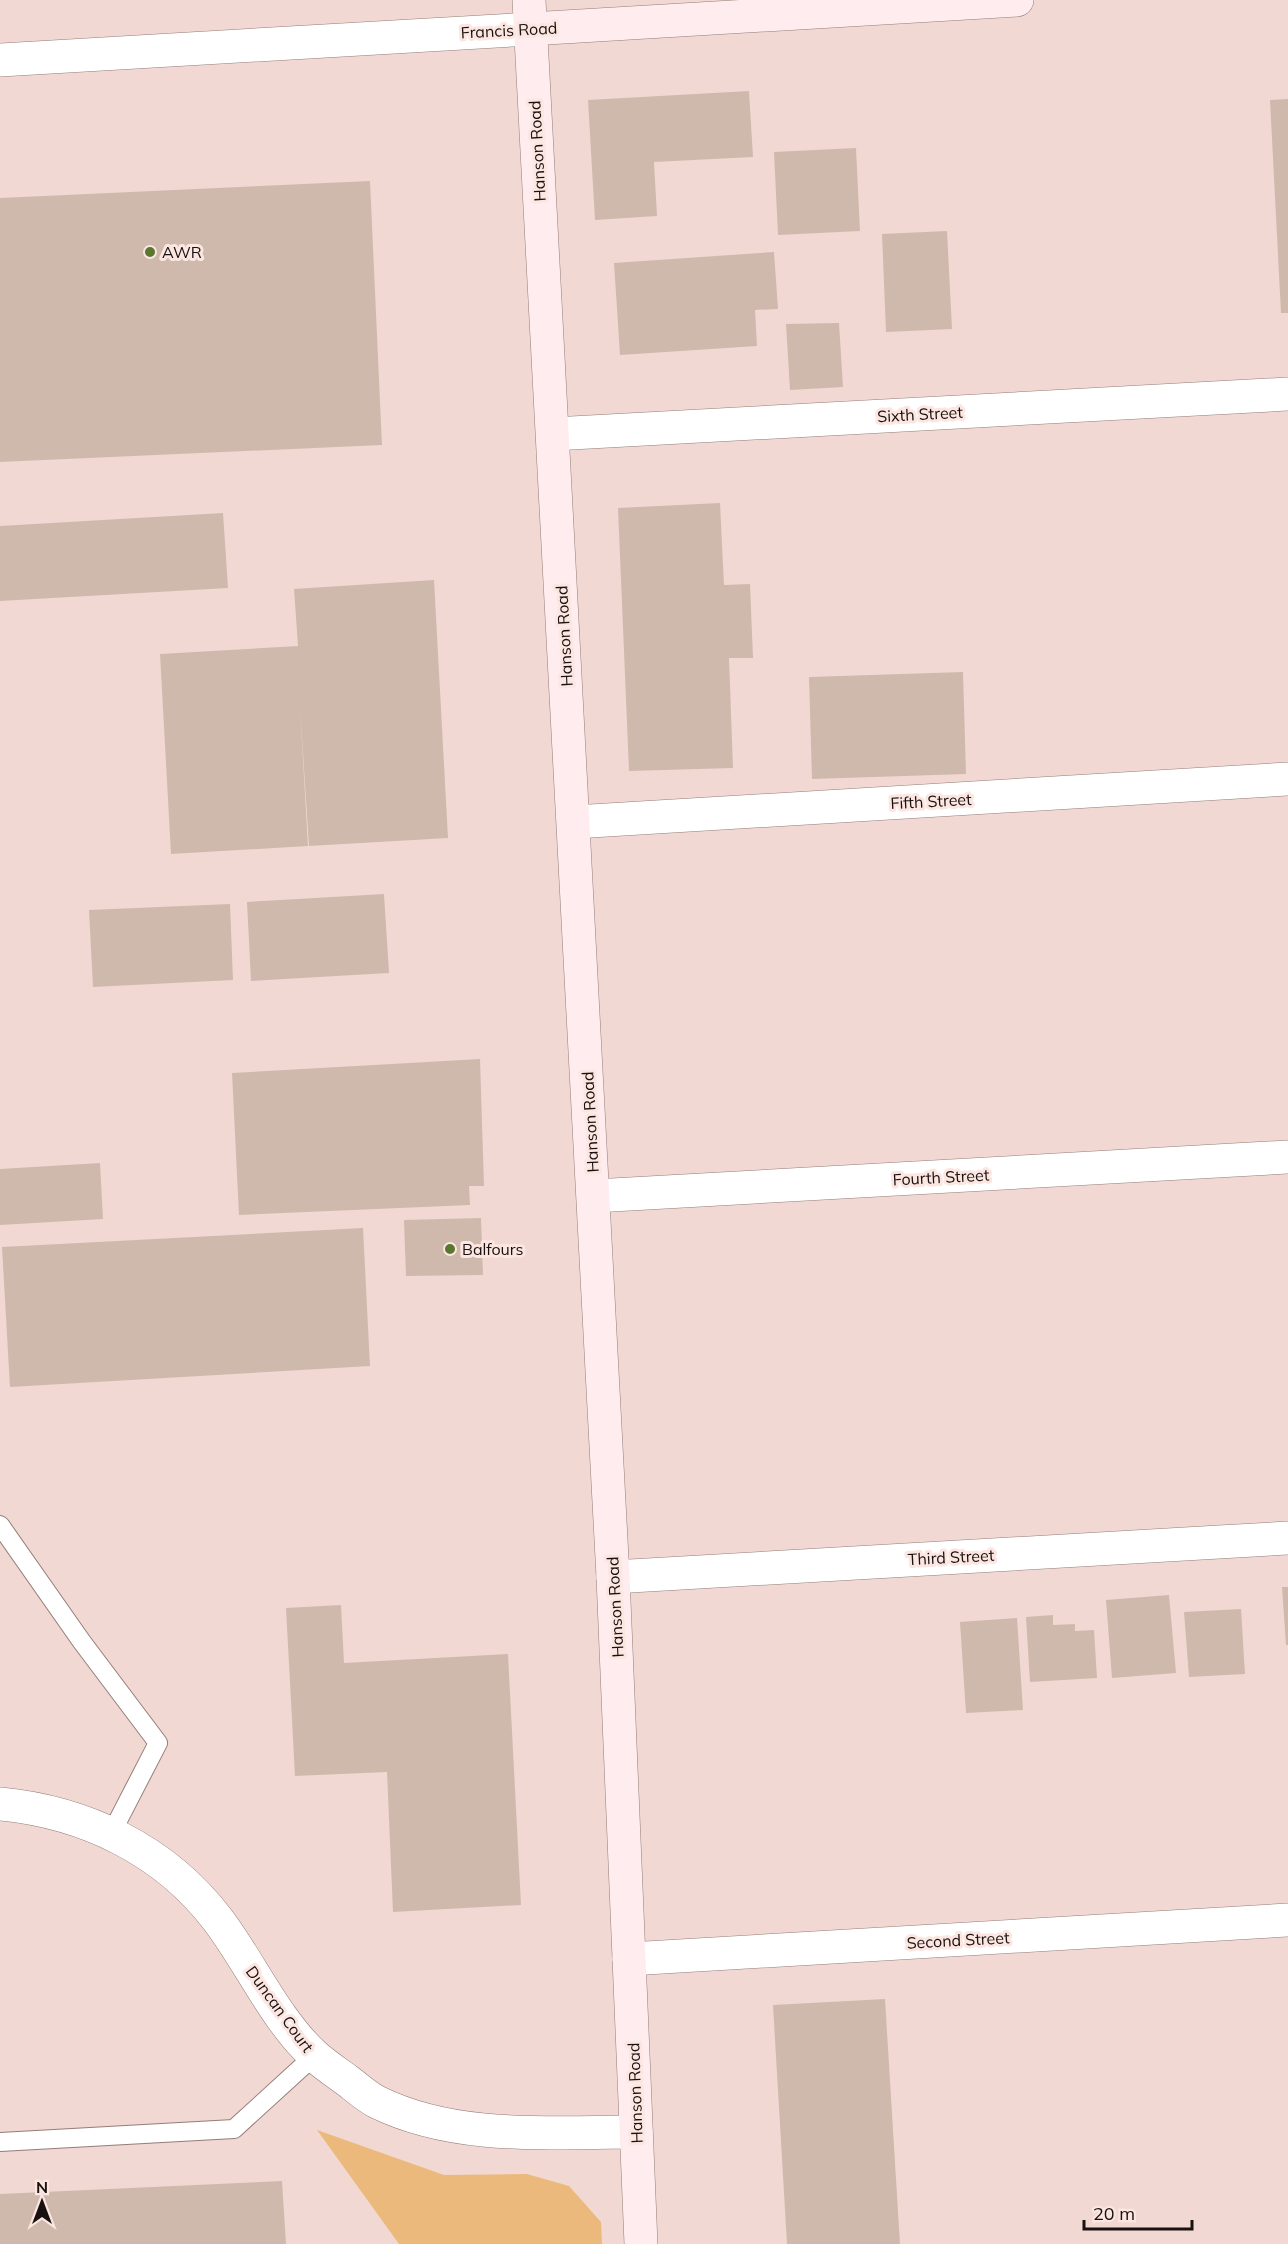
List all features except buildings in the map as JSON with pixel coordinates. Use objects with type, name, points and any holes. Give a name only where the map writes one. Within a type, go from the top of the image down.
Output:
[{"type":"main road","name":"Francis Road","points":[[530,14],[1017,0]]},
{"type":"main road","name":"Hanson Road","points":[[530,14],[614,1577],[641,2244]]},
{"type":"street","name":"Francis Road","points":[[0,60],[530,14]]},
{"type":"street","name":"Sixth Street","points":[[553,434],[1288,394]]},
{"type":"street","name":"Fifth Street","points":[[574,822],[1288,779]]},
{"type":"street","name":"Fourth Street","points":[[594,1196],[1288,1157]]},
{"type":"street","name":"Third Street","points":[[614,1577],[1288,1538]]},
{"type":"street","name":"Duncan Court","points":[[0,1804],[39,1808],[112,1832],[153,1857],[191,1889],[218,1919],[279,2012],[314,2056],[377,2102],[438,2125],[508,2132],[636,2132]]},
{"type":"street","name":"Second Street","points":[[629,1959],[1288,1920]]},
{"type":"lane","points":[[0,1525],[82,1642],[158,1743],[112,1832]]},
{"type":"lane","points":[[0,2142],[234,2129],[314,2056]]},
{"type":"shaded area","points":[[317,2130],[444,2175],[527,2174],[569,2186],[601,2222],[602,2244],[399,2244]]},
{"type":"place","name":"AWR","points":[[150,252]]},
{"type":"place","name":"Balfours","points":[[450,1249]]}]
